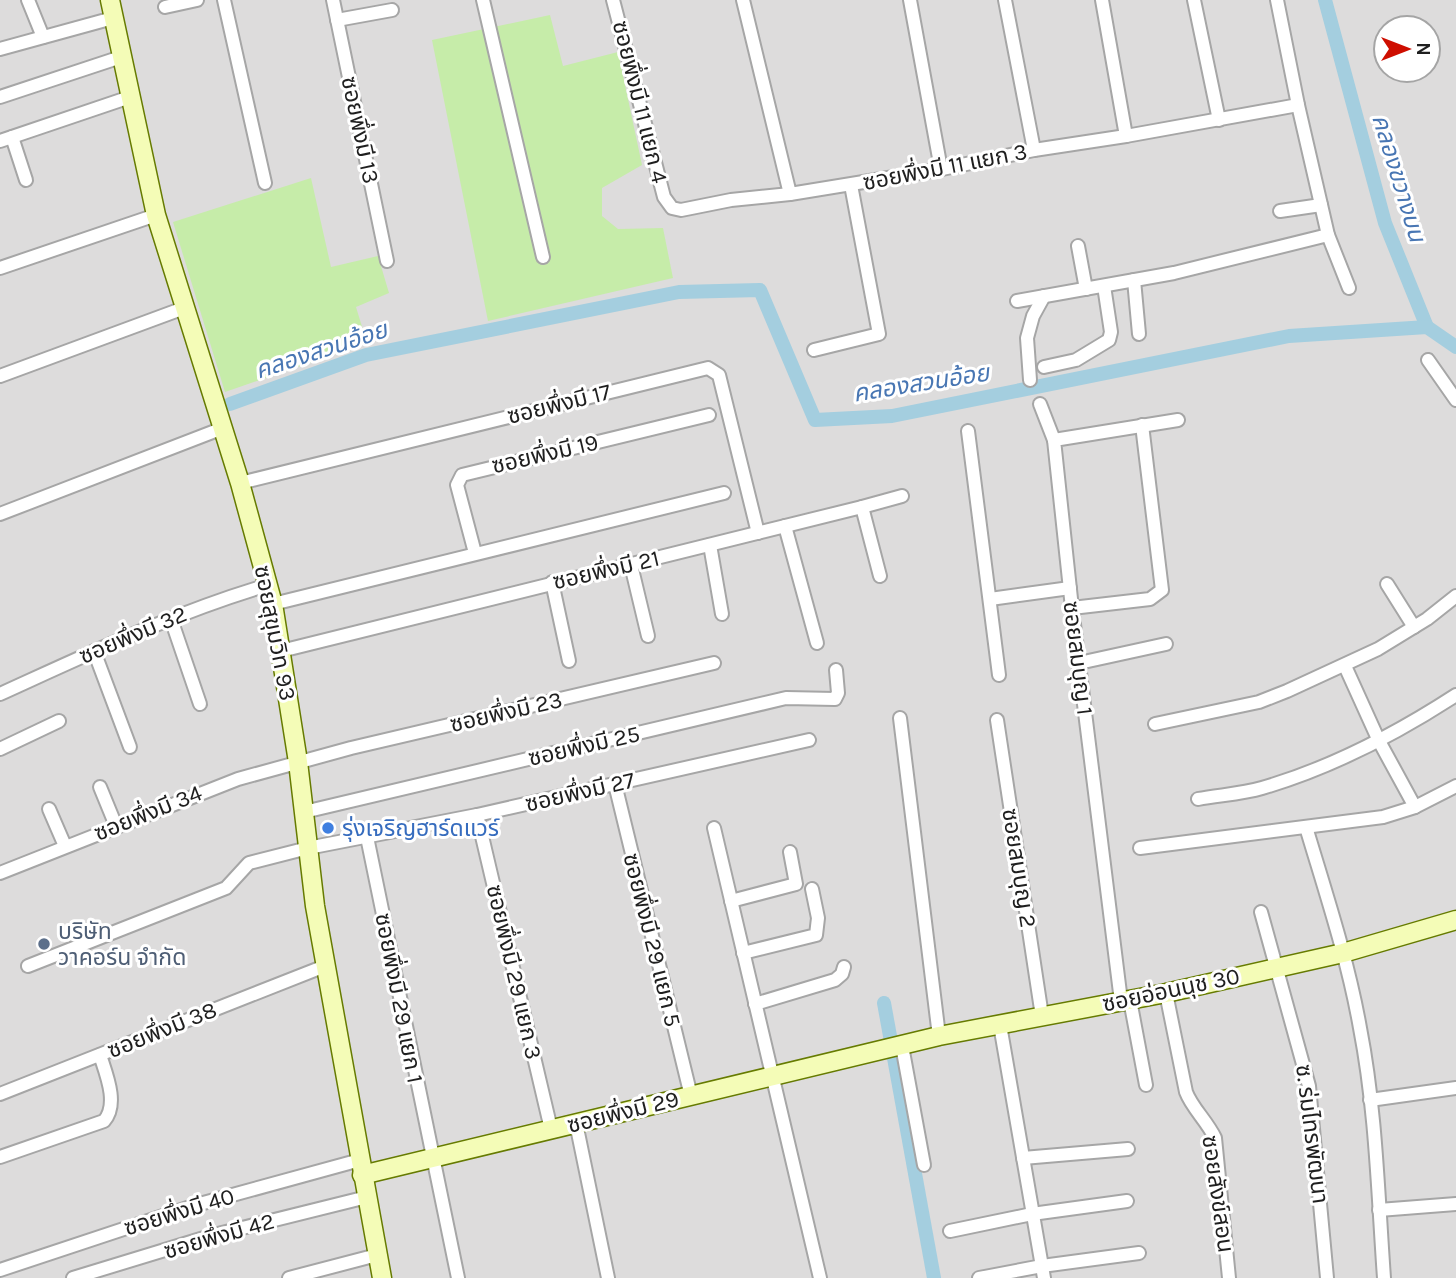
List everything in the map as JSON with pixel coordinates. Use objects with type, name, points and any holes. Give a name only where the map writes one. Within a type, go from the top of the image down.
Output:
[{"type":"street","points":[[28,0],[43,37]]},
{"type":"street","points":[[165,7],[197,0]]},
{"type":"street","points":[[224,0],[265,183]]},
{"type":"street","name":"ซอยพึ่งมี 13","points":[[333,0],[387,261]]},
{"type":"street","points":[[484,0],[543,257]]},
{"type":"street","name":"ซอยพึ่งมี 11 แยก 4","points":[[613,0],[664,197],[672,208],[681,211],[731,200],[790,194]]},
{"type":"street","points":[[743,0],[790,194]]},
{"type":"street","points":[[910,0],[941,169]]},
{"type":"street","points":[[1005,0],[1034,150]]},
{"type":"street","points":[[1102,0],[1126,136]]},
{"type":"street","points":[[1194,0],[1219,120]]},
{"type":"street","points":[[1278,0],[1298,105],[1328,235],[1349,288]]},
{"type":"street","points":[[0,49],[43,37],[112,9]]},
{"type":"street","name":"ซอยสุขุมวิท 93","points":[[112,9],[156,215],[240,483],[273,604],[298,762],[315,906],[382,1278]]},
{"type":"street","points":[[337,20],[392,10]]},
{"type":"street","points":[[0,97],[121,57]]},
{"type":"street","points":[[26,180],[6,139],[130,97]]},
{"type":"street","name":"ซอยพึ่งมี 11 แยก 3","points":[[790,194],[1298,105]]},
{"type":"street","points":[[814,350],[879,334],[851,185]]},
{"type":"street","points":[[1280,211],[1321,205]]},
{"type":"street","points":[[0,268],[156,215]]},
{"type":"street","points":[[1017,301],[1174,273],[1328,235]]},
{"type":"street","points":[[1078,246],[1086,289]]},
{"type":"street","points":[[1134,281],[1139,334]]},
{"type":"street","points":[[1044,366],[1076,360],[1109,340],[1111,332],[1104,286]]},
{"type":"street","points":[[1030,380],[1027,338],[1033,316],[1044,296]]},
{"type":"street","points":[[0,376],[184,308]]},
{"type":"street","points":[[1428,360],[1456,400]]},
{"type":"street","name":"ซอยพึ่งมี 17","points":[[240,483],[708,369],[719,374],[758,533]]},
{"type":"street","name":"ซอยสมบุญ 1","points":[[1040,404],[1054,440],[1079,663],[1126,1000],[1146,1086]]},
{"type":"street","name":"ซอยพึ่งมี 19","points":[[475,553],[457,485],[462,475],[709,415]]},
{"type":"street","points":[[1054,440],[1178,419]]},
{"type":"street","points":[[1072,608],[1150,599],[1162,590],[1142,425]]},
{"type":"street","points":[[0,514],[223,428]]},
{"type":"street","points":[[968,432],[999,675]]},
{"type":"street","points":[[273,604],[724,493]]},
{"type":"street","name":"ซอยพึ่งมี 21","points":[[281,651],[902,496]]},
{"type":"street","points":[[862,507],[880,576]]},
{"type":"street","points":[[785,526],[817,643]]},
{"type":"street","points":[[710,545],[722,614]]},
{"type":"street","points":[[631,565],[648,636]]},
{"type":"street","points":[[552,582],[569,661]]},
{"type":"street","name":"ซอยพึ่งมี 32","points":[[0,694],[94,651],[220,599],[268,584]]},
{"type":"street","points":[[1387,584],[1414,627]]},
{"type":"street","points":[[990,599],[1070,588]]},
{"type":"street","points":[[1155,724],[1259,702],[1345,666],[1414,627],[1456,596]]},
{"type":"street","points":[[172,619],[200,704]]},
{"type":"street","points":[[1079,663],[1166,645]]},
{"type":"street","points":[[94,651],[130,747]]},
{"type":"street","name":"ซอยพึ่งมี 23","points":[[298,762],[714,663]]},
{"type":"street","points":[[1345,666],[1415,807]]},
{"type":"street","name":"ซอยพึ่งมี 25","points":[[304,812],[786,698],[835,699],[838,693],[836,670]]},
{"type":"street","points":[[1198,799],[1260,789],[1303,774],[1380,741],[1456,695]]},
{"type":"street","points":[[900,718],[939,1036]]},
{"type":"street","name":"ซอยสมบุญ 2","points":[[997,720],[1042,1016]]},
{"type":"street","points":[[0,749],[59,721]]},
{"type":"street","name":"ซอยพึ่งมี 27","points":[[28,966],[226,888],[249,863],[308,848],[615,785],[809,740]]},
{"type":"street","name":"ซอยพึ่งมี 34","points":[[0,873],[220,785],[298,762]]},
{"type":"street","name":"ซอยพึ่งมี 29 แยก 5","points":[[615,785],[691,1096]]},
{"type":"street","points":[[1140,848],[1383,817],[1415,807],[1456,786]]},
{"type":"street","points":[[100,787],[116,826]]},
{"type":"street","points":[[49,809],[65,846]]},
{"type":"street","name":"ซอยพึ่งมี 29 แยก 3","points":[[477,815],[551,1129]]},
{"type":"street","points":[[714,828],[820,1278]]},
{"type":"street","points":[[1306,828],[1343,953],[1361,1030],[1370,1100],[1384,1278]]},
{"type":"street","name":"ซอยพึ่งมี 29 แยก 1","points":[[367,837],[457,1278]]},
{"type":"street","points":[[731,901],[796,884],[790,852]]},
{"type":"street","points":[[743,953],[816,935],[818,918],[812,889]]},
{"type":"street","name":"ซ. ร่มไทรพัฒนา","points":[[1261,912],[1309,1086],[1328,1278]]},
{"type":"street","name":"ซอยอ่อนนุช 30","points":[[894,1047],[1275,969],[1343,953],[1456,920]]},
{"type":"street","name":"ซอยพึ่งมี 38","points":[[0,1094],[325,966]]},
{"type":"street","points":[[755,1004],[835,980],[842,974],[844,967]]},
{"type":"street","name":"ซอยสังข์สอน","points":[[1166,993],[1186,1092],[1215,1138],[1229,1278]]},
{"type":"street","points":[[1000,1025],[1043,1272]]},
{"type":"street","points":[[894,1047],[924,1166]]},
{"type":"street","name":"ซอยพึ่งมี 29","points":[[361,1168],[432,1158],[894,1047]]},
{"type":"street","points":[[0,1157],[104,1121],[109,1115],[110,1092],[100,1055]]},
{"type":"street","points":[[1370,1100],[1456,1088]]},
{"type":"street","points":[[576,1123],[608,1278]]},
{"type":"street","points":[[1023,1158],[1128,1149]]},
{"type":"street","name":"ซอยพึ่งมี 40","points":[[0,1270],[196,1205],[361,1168]]},
{"type":"street","name":"ซอยพึ่งมี 42","points":[[73,1278],[214,1235],[367,1196]]},
{"type":"street","points":[[950,1231],[1032,1214],[1127,1201]]},
{"type":"street","points":[[1379,1210],[1456,1203]]},
{"type":"street","points":[[979,1278],[1043,1272],[1139,1253]]},
{"type":"street","points":[[289,1278],[377,1255]]},
{"type":"shaded area","points":[[0,0],[1456,0],[1456,1278],[0,1278]]},
{"type":"green space","points":[[550,15],[563,66],[618,52],[642,165],[602,188],[602,216],[618,229],[663,228],[673,278],[488,321],[432,40]]},
{"type":"green space","points":[[311,178],[331,267],[378,256],[389,293],[356,307],[367,343],[225,392],[173,222]]},
{"type":"waterway","name":"คลองขวางบน","points":[[1325,0],[1385,223],[1427,327]]},
{"type":"waterway","name":"คลองสวนอ้อย","points":[[230,404],[366,355],[679,292],[760,290],[815,420],[892,416],[1289,336],[1427,327],[1456,347]]},
{"type":"waterway","points":[[884,1003],[934,1278]]},
{"type":"place","name":"รุ่งเจริญฮาร์ดแวร์","points":[[328,828]]},
{"type":"place","name":"บริษัท วาคอร์น จำกัด","points":[[44,944]]}]
